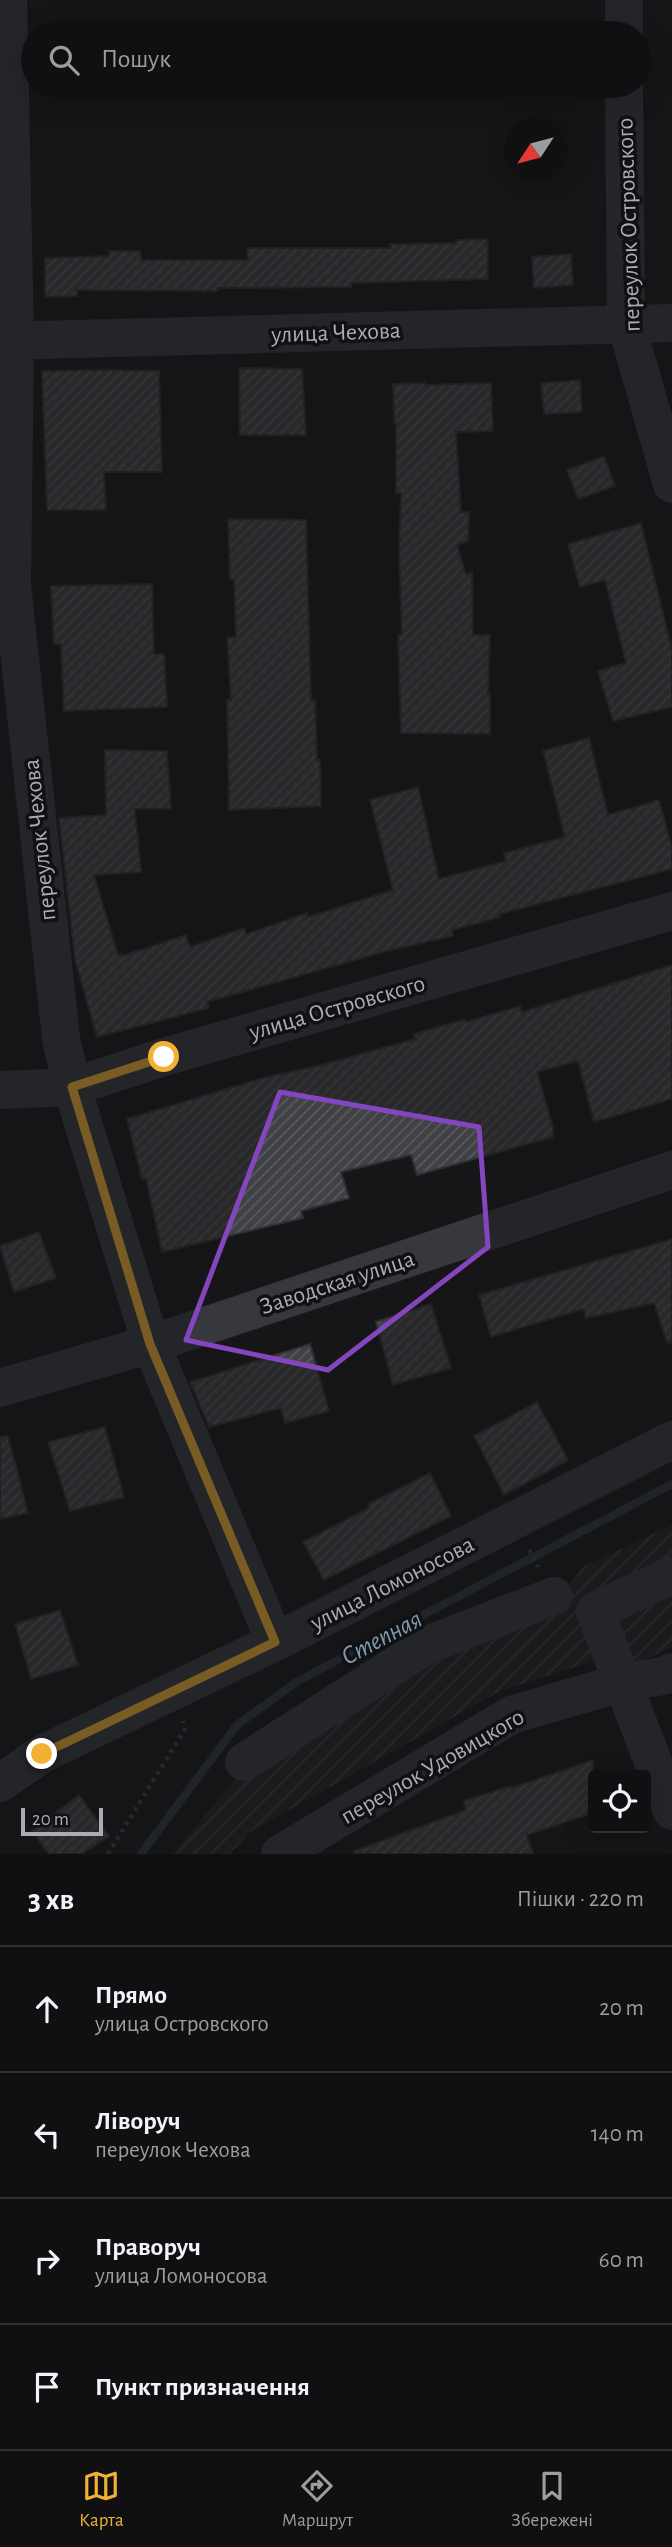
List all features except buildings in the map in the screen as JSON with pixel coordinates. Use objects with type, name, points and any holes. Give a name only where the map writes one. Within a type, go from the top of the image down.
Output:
[{"type":"street","name":"переулок Чехова","points":[[8,0],[6,585],[61,1038],[72,1087],[150,1344],[275,1642]]},
{"type":"street","points":[[624,0],[624,21]]},
{"type":"street","name":"переулок Островского","points":[[624,98],[626,324],[672,484]]},
{"type":"street","name":"улица Чехова","points":[[7,341],[672,323]]},
{"type":"street","name":"улица Островского","points":[[0,1090],[72,1087],[164,1057],[672,911]]},
{"type":"street","name":"Заводская улица","points":[[0,1388],[150,1344],[672,1170]]},
{"type":"street","name":"улица Ломоносова","points":[[0,1783],[42,1754],[275,1642],[672,1440]]},
{"type":"street","points":[[595,1611],[672,1575]]},
{"type":"street","points":[[244,1762],[427,1645],[547,1585],[595,1611],[672,1811]]},
{"type":"street","name":"переулок Удовицкого","points":[[280,1854],[511,1715],[624,1682],[672,1672]]},
{"type":"path","points":[[108,1854],[185,1729],[175,1690]]},
{"type":"highlighted area","points":[[280,1092],[479,1127],[488,1247],[328,1370],[186,1340]]},
{"type":"shaded area","points":[[672,1525],[672,1647],[643,1661],[590,1662],[500,1691],[250,1832],[229,1854],[173,1854],[234,1780],[445,1649],[548,1612],[583,1567]]},
{"type":"waterway","name":"Степная","points":[[141,1854],[237,1725],[298,1681],[672,1484]]},
{"type":"route","points":[[42,1754],[275,1642],[150,1344],[72,1087],[164,1057]]}]
